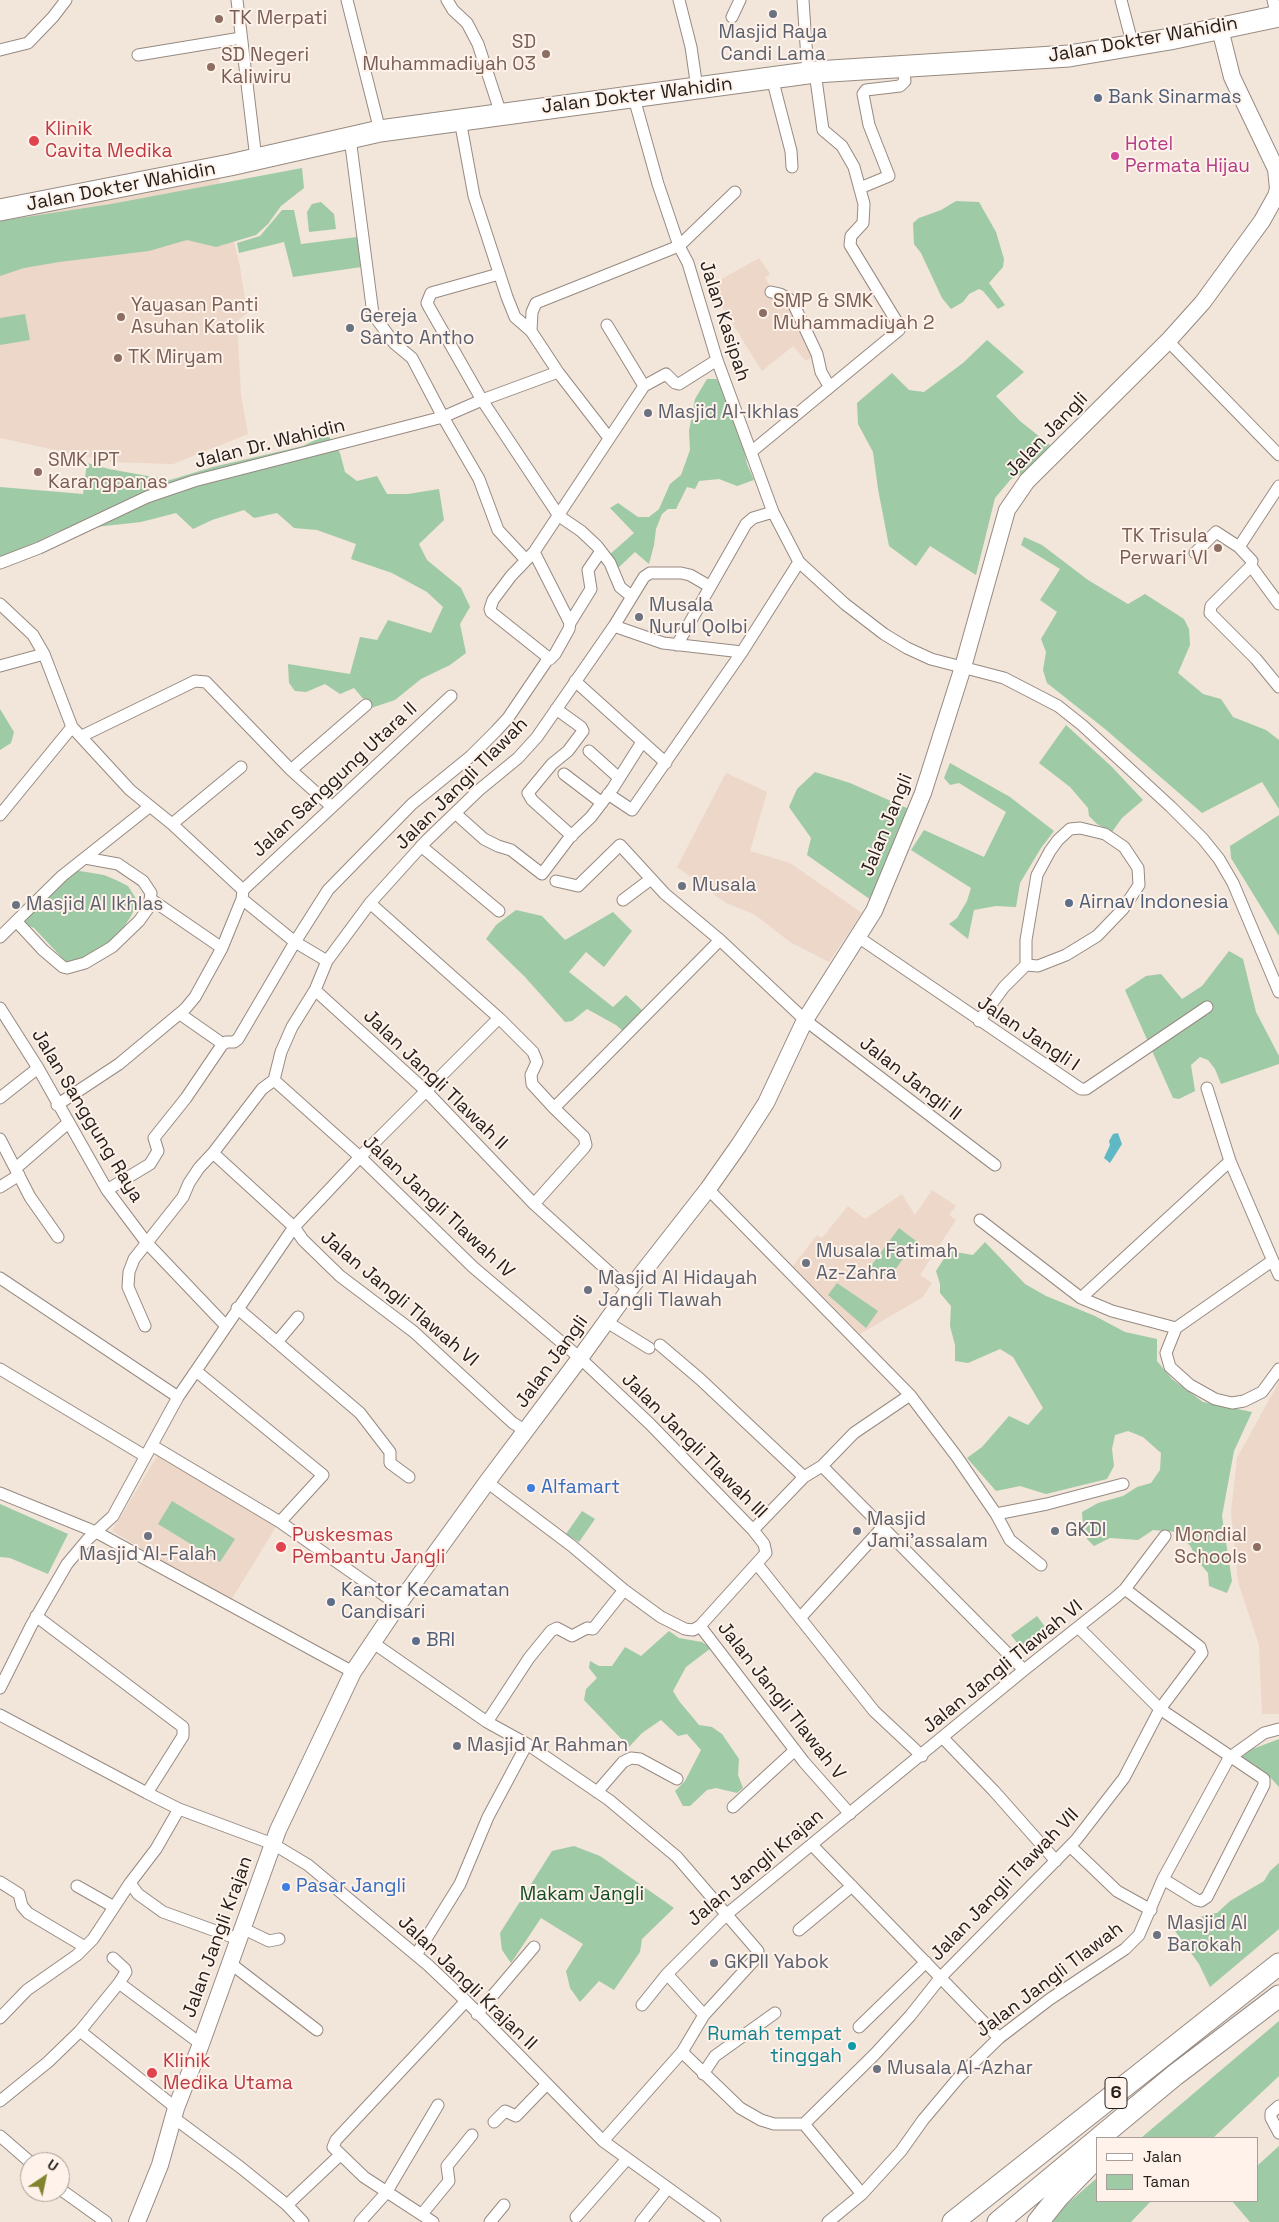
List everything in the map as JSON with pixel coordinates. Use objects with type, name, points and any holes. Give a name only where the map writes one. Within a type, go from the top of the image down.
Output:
[{"type":"highway","name":"Jalan Dokter Wahidin","points":[[0,210],[256,159],[380,132],[811,73],[1069,56],[1133,46],[1221,27],[1276,11]]},
{"type":"highway","name":"6","points":[[953,2222],[1279,1964]]},
{"type":"highway","name":"6","points":[[1100,2137],[1175,2075],[1279,1996]]},
{"type":"highway","name":"6","points":[[1115,2137],[1175,2075]]},
{"type":"highway","name":"6","points":[[998,2222],[1096,2141]]},
{"type":"highway","points":[[1038,2222],[1096,2158]]},
{"type":"street","points":[[0,50],[28,43],[53,17],[66,0]]},
{"type":"street","points":[[238,0],[256,159]]},
{"type":"street","points":[[347,0],[380,132]]},
{"type":"street","points":[[447,0],[453,10],[467,23],[478,44],[501,114]]},
{"type":"street","points":[[680,0],[691,47],[697,88]]},
{"type":"street","points":[[732,17],[740,0]]},
{"type":"street","points":[[751,452],[899,330],[900,327],[850,245],[851,236],[864,223],[860,188],[854,167],[842,146],[823,130],[811,73],[803,0]]},
{"type":"street","points":[[1121,0],[1133,46]]},
{"type":"street","name":"Jalan Jangli","points":[[353,1672],[398,1605],[487,1482],[629,1290],[708,1189],[766,1103],[805,1020],[874,911],[923,793],[963,667],[1007,510],[1027,481],[1168,341],[1210,294],[1262,221],[1279,189],[1276,169],[1230,70],[1221,27]]},
{"type":"street","points":[[138,55],[241,38]]},
{"type":"street","points":[[860,188],[888,178],[889,174],[869,125],[863,94],[866,90],[900,86],[904,81],[903,68]]},
{"type":"street","points":[[772,78],[791,151],[792,167]]},
{"type":"street","name":"Jalan Kasipah","points":[[634,98],[658,184],[679,246],[688,263],[717,360],[773,512],[799,562],[845,604],[884,634],[907,648],[931,659],[1004,678],[1058,706],[1108,748],[1203,839],[1219,859],[1233,883],[1279,992]]},
{"type":"street","points":[[460,120],[474,196],[515,317],[531,331],[558,372],[609,438]]},
{"type":"street","points":[[350,138],[373,314],[394,343],[412,358],[479,479],[498,530],[530,556],[570,623]]},
{"type":"street","points":[[531,331],[532,312],[536,303],[679,246],[736,192]]},
{"type":"street","points":[[499,274],[432,293],[427,303],[482,400],[559,516],[581,531],[601,551],[610,563],[620,587],[631,596]]},
{"type":"street","points":[[771,292],[790,299],[794,305],[817,354],[821,372],[829,386]]},
{"type":"street","points":[[607,325],[644,386]]},
{"type":"street","points":[[1168,341],[1279,455]]},
{"type":"street","points":[[548,659],[490,612],[493,600],[530,556],[559,516],[644,386],[666,374],[675,383],[680,384],[717,360]]},
{"type":"street","name":"Jalan Dr. Wahidin","points":[[0,562],[39,548],[147,497],[184,484],[443,417],[482,400],[558,372]]},
{"type":"street","points":[[1239,547],[1279,486]]},
{"type":"street","points":[[677,645],[709,586],[749,521],[760,515],[773,512]]},
{"type":"street","points":[[1196,553],[1216,532],[1239,547],[1252,561],[1251,566],[1279,604]]},
{"type":"street","points":[[180,1014],[223,1044],[234,1042],[238,1039],[328,890],[412,804],[470,756],[508,718],[548,659],[555,654],[569,629],[570,623],[591,588],[588,570],[601,551]]},
{"type":"street","points":[[564,774],[605,798],[632,810],[742,652],[799,562]]},
{"type":"street","points":[[1251,566],[1212,606],[1210,612],[1256,659],[1279,687]]},
{"type":"street","name":"Jalan Jangli Tlawah","points":[[327,961],[370,903],[421,846],[454,813],[528,748],[614,626],[644,577],[650,572],[681,573],[690,575],[709,586]]},
{"type":"street","points":[[0,604],[33,635],[44,654],[72,728],[82,736],[130,790],[172,824],[295,942],[327,961],[315,990],[292,1027],[281,1052],[274,1080],[262,1088],[213,1153],[199,1168],[182,1197],[134,1259],[129,1272],[128,1287],[145,1326]]},
{"type":"street","points":[[614,626],[644,638],[677,645],[742,652]]},
{"type":"street","points":[[0,666],[44,654]]},
{"type":"street","points":[[82,736],[194,682],[201,681],[209,684],[291,770],[332,807]]},
{"type":"street","points":[[575,682],[666,763]]},
{"type":"street","name":"Jalan Sanggung Utara II","points":[[243,894],[332,807],[451,696]]},
{"type":"street","points":[[291,770],[366,705]]},
{"type":"street","points":[[556,709],[581,727],[583,731],[528,793],[532,800],[572,836]]},
{"type":"street","points":[[0,815],[72,728]]},
{"type":"street","points":[[454,813],[484,839],[511,850],[542,874],[572,836],[585,825],[642,742]]},
{"type":"street","points":[[589,751],[619,778]]},
{"type":"street","points":[[172,824],[241,767]]},
{"type":"street","points":[[0,937],[62,876],[150,807]]},
{"type":"street","points":[[979,1021],[1004,987],[1026,965],[1026,940],[1038,875],[1050,850],[1058,840],[1070,829],[1080,828],[1105,834],[1124,847],[1132,856],[1138,868],[1139,884],[1123,909],[1097,936],[1066,955],[1038,966],[1026,965]]},
{"type":"street","points":[[421,846],[500,911]]},
{"type":"street","points":[[556,881],[578,886],[620,846],[671,900],[720,940],[805,1020]]},
{"type":"street","points":[[85,858],[118,864],[126,868],[148,887],[152,900],[222,948]]},
{"type":"street","points":[[623,900],[651,878]]},
{"type":"street","points":[[57,1105],[119,1064],[180,1014],[195,997],[222,948],[243,894]]},
{"type":"street","points":[[17,922],[57,963],[67,968],[85,963],[112,947],[139,921],[152,900]]},
{"type":"street","points":[[370,903],[499,1018],[536,1057],[537,1062],[531,1076],[531,1082],[584,1137],[586,1144],[534,1204]]},
{"type":"street","name":"Jalan Jangli I","points":[[858,936],[1077,1088],[1086,1089],[1207,1007]]},
{"type":"street","points":[[554,1108],[720,940]]},
{"type":"street","name":"Jalan Jangli Tlawah II","points":[[315,990],[426,1091],[534,1204],[629,1290]]},
{"type":"street","name":"Jalan Sanggung Raya","points":[[0,1008],[38,1068],[57,1105],[107,1190],[146,1242],[226,1326]]},
{"type":"street","points":[[0,1688],[36,1616],[67,1564],[113,1516],[145,1456],[153,1446],[178,1397],[294,1227],[360,1157],[499,1018]]},
{"type":"street","name":"Jalan Jangli II","points":[[805,1020],[995,1165]]},
{"type":"street","points":[[107,1190],[150,1164],[158,1151],[154,1138],[186,1098],[223,1044]]},
{"type":"street","points":[[0,1098],[38,1068]]},
{"type":"street","name":"Jalan Jangli Tlawah IV","points":[[274,1080],[360,1157],[473,1267],[580,1358]]},
{"type":"street","points":[[1207,1088],[1230,1161],[1279,1275]]},
{"type":"street","points":[[0,1187],[68,1123]]},
{"type":"street","points":[[0,1139],[30,1197],[58,1237]]},
{"type":"street","name":"Jalan Jangli Tlawah VI","points":[[213,1153],[294,1227],[303,1240],[340,1276],[414,1332],[513,1423],[526,1431]]},
{"type":"street","points":[[1081,1298],[1230,1161]]},
{"type":"street","points":[[708,1189],[910,1395],[996,1514],[1010,1540],[1041,1565]]},
{"type":"street","points":[[980,1220],[1081,1298],[1112,1312],[1176,1328]]},
{"type":"street","points":[[1272,1261],[1176,1328],[1166,1353],[1170,1367],[1190,1385],[1215,1399],[1232,1403],[1262,1392],[1279,1369]]},
{"type":"street","points":[[0,1278],[178,1397]]},
{"type":"street","points":[[237,1308],[356,1409],[390,1452],[390,1463],[409,1477]]},
{"type":"street","points":[[277,1342],[298,1317]]},
{"type":"street","points":[[607,1322],[649,1348]]},
{"type":"street","points":[[660,1345],[700,1379],[804,1477]]},
{"type":"street","name":"Jalan Jangli Tlawah III","points":[[580,1358],[650,1424],[753,1530],[766,1548],[766,1553],[757,1564],[700,1626]]},
{"type":"street","points":[[0,1370],[145,1456]]},
{"type":"street","points":[[196,1371],[322,1476],[280,1522]]},
{"type":"street","points":[[753,1530],[804,1477],[822,1466],[854,1433],[910,1395]]},
{"type":"street","points":[[153,1446],[280,1522],[398,1605]]},
{"type":"street","points":[[822,1466],[1024,1670]]},
{"type":"street","name":"Jalan Jangli Tlawah V","points":[[487,1482],[572,1546],[624,1590],[677,1626],[689,1630],[700,1626],[795,1750],[850,1814]]},
{"type":"street","points":[[996,1514],[1047,1504],[1123,1484]]},
{"type":"street","points":[[0,1493],[96,1532],[353,1672]]},
{"type":"street","points":[[800,1618],[882,1528]]},
{"type":"street","name":"Jalan Jangli Tlawah VI","points":[[850,1814],[1125,1589],[1166,1536]]},
{"type":"street","points":[[757,1564],[874,1711],[922,1756]]},
{"type":"street","name":"Jalan Jangli Tlawah VII","points":[[941,1978],[1070,1846],[1124,1778],[1160,1709],[1202,1653],[1200,1646],[1125,1589]]},
{"type":"street","points":[[487,1722],[529,1658],[551,1631],[557,1628],[572,1636],[587,1628],[593,1629],[624,1590]]},
{"type":"street","points":[[36,1616],[185,1729],[183,1736],[147,1793]]},
{"type":"street","points":[[1079,1628],[1160,1709],[1229,1758],[1262,1777],[1265,1782],[1207,1897],[1201,1901],[1197,1900],[1163,1879]]},
{"type":"street","points":[[372,1642],[487,1722],[527,1744],[597,1792],[677,1857],[757,1948],[758,1954],[704,2015],[682,2052],[603,2141]]},
{"type":"street","name":"Jalan Jangli Krajan","points":[[137,2222],[160,2165],[175,2113],[278,1830],[353,1672]]},
{"type":"street","name":"Jalan Jangli Krajan II","points":[[0,1715],[179,1809],[273,1844],[308,1865],[416,1954],[466,2001],[603,2141],[715,2222]]},
{"type":"street","points":[[1229,1758],[1264,1733],[1279,1729]]},
{"type":"street","points":[[943,1738],[994,1791],[1056,1861]]},
{"type":"street","points":[[416,1954],[460,1884],[488,1817],[527,1744]]},
{"type":"street","points":[[733,1807],[795,1750]]},
{"type":"street","points":[[597,1792],[623,1762],[631,1758],[640,1759],[677,1779]]},
{"type":"street","name":"Jalan Jangli Tlawah","points":[[828,2222],[862,2194],[901,2151],[923,2120],[960,2076],[999,2038],[1050,1998],[1125,1949],[1139,1935],[1163,1879],[1229,1758]]},
{"type":"street","points":[[0,2018],[28,1990],[78,1955],[93,1939],[130,1882],[156,1849],[179,1809]]},
{"type":"street","name":"Jalan Jangli Krajan","points":[[642,2005],[668,1974],[727,1914],[850,1814]]},
{"type":"street","points":[[812,1845],[999,2038]]},
{"type":"street","points":[[1070,1846],[1117,1891],[1151,1910]]},
{"type":"street","points":[[0,1882],[19,1894],[22,1906],[28,1913],[85,1947]]},
{"type":"street","points":[[130,1882],[138,1894],[163,1912],[269,1941],[279,1939]]},
{"type":"street","points":[[77,1886],[114,1908]]},
{"type":"street","points":[[799,1930],[852,1886]]},
{"type":"street","points":[[477,2014],[534,1947]]},
{"type":"street","points":[[0,2101],[48,2062],[80,2030],[119,1983],[126,1972],[113,1958]]},
{"type":"street","points":[[859,2027],[926,1962]]},
{"type":"street","points":[[230,1963],[316,2030]]},
{"type":"street","points":[[668,1974],[704,2015]]},
{"type":"street","points":[[682,2052],[740,2108],[761,2120],[774,2124],[804,2124],[893,2035],[941,1978]]},
{"type":"street","points":[[119,1983],[201,2044]]},
{"type":"street","points":[[433,2222],[386,2192],[340,2155],[333,2147],[336,2140],[466,2001]]},
{"type":"street","points":[[703,2074],[715,2056],[775,2013]]},
{"type":"street","points":[[80,2030],[175,2113],[287,2205],[303,2222]]},
{"type":"street","points":[[494,2122],[505,2111],[516,2116],[546,2084]]},
{"type":"street","points":[[360,2222],[386,2192],[438,2105]]},
{"type":"street","points":[[1279,2106],[1272,2113],[1271,2118],[1279,2133]]},
{"type":"street","points":[[804,2124],[862,2194]]},
{"type":"street","points":[[422,2214],[449,2181],[446,2166],[472,2135]]},
{"type":"street","points":[[0,2136],[20,2153]]},
{"type":"street","points":[[287,2205],[340,2155]]},
{"type":"street","points":[[576,2217],[627,2159]]},
{"type":"street","points":[[641,2222],[668,2188]]},
{"type":"street","points":[[70,2196],[106,2222]]},
{"type":"street","points":[[490,2222],[504,2205]]},
{"type":"shaded area","name":"Yayasan Panti Asuhan Katolik","points":[[218,175],[240,267],[247,313],[237,321],[241,395],[248,434],[173,464],[110,462],[0,438],[0,216]]},
{"type":"shaded area","name":"SMP & SMK Muhammadiyah 2","points":[[759,258],[770,274],[765,278],[784,307],[793,302],[819,352],[806,361],[793,346],[762,371],[709,286]]},
{"type":"shaded area","points":[[726,773],[767,792],[750,851],[790,863],[862,913],[829,962],[790,942],[754,914],[726,903],[677,867]]},
{"type":"shaded area","points":[[932,1190],[956,1206],[949,1215],[956,1220],[920,1275],[932,1283],[923,1297],[860,1334],[793,1266],[817,1235],[822,1238],[848,1206],[865,1219],[902,1194],[915,1215]]},
{"type":"shaded area","name":"Mondial Schools","points":[[1279,1382],[1279,1714],[1262,1714],[1259,1645],[1238,1582],[1231,1512],[1237,1458]]},
{"type":"shaded area","points":[[159,1453],[277,1525],[230,1602],[112,1531]]},
{"type":"green space","points":[[302,168],[304,188],[281,206],[268,224],[256,235],[216,247],[187,240],[149,251],[59,262],[24,268],[0,276],[0,221],[111,204]]},
{"type":"green space","points":[[956,201],[979,202],[996,232],[1004,259],[1003,267],[989,283],[1005,305],[998,309],[983,291],[979,289],[969,294],[963,302],[951,309],[942,298],[921,253],[914,244],[913,223],[919,218],[941,210]]},
{"type":"green space","points":[[321,202],[334,214],[336,229],[309,232],[307,212],[312,204]]},
{"type":"green space","points":[[282,210],[294,210],[301,244],[357,237],[361,267],[293,277],[284,242],[239,253],[237,243],[260,236]]},
{"type":"green space","points":[[25,314],[30,340],[0,345],[0,318]]},
{"type":"green space","points":[[987,340],[1024,372],[996,396],[1020,421],[1050,445],[1028,471],[1011,479],[995,498],[976,575],[930,546],[916,566],[889,546],[873,452],[858,424],[857,403],[892,373],[909,390],[924,392],[963,363]]},
{"type":"green space","points":[[707,379],[717,379],[739,427],[747,464],[754,480],[737,486],[719,479],[699,481],[695,489],[687,487],[676,509],[668,509],[662,514],[656,529],[649,564],[635,552],[618,568],[609,555],[634,533],[610,508],[618,503],[638,517],[649,517],[659,509],[670,484],[681,475],[690,450],[689,431],[695,399]]},
{"type":"green space","points":[[327,434],[340,453],[345,472],[357,481],[377,476],[387,494],[408,494],[439,489],[444,520],[419,544],[427,560],[461,588],[470,607],[460,624],[466,653],[450,665],[421,679],[395,700],[371,708],[354,688],[340,694],[325,684],[306,692],[295,691],[289,683],[288,664],[350,674],[360,637],[377,640],[388,620],[431,633],[443,607],[427,592],[392,573],[351,559],[356,544],[317,530],[294,528],[277,513],[254,518],[244,510],[212,520],[193,529],[176,513],[141,522],[59,531],[0,560],[0,487],[83,494],[87,463],[170,480],[213,467],[303,446]]},
{"type":"green space","points":[[1024,537],[1042,545],[1088,580],[1128,604],[1145,594],[1184,619],[1189,629],[1190,645],[1178,673],[1203,694],[1221,699],[1233,717],[1266,730],[1279,740],[1279,809],[1262,782],[1202,813],[1105,729],[1047,683],[1043,670],[1046,652],[1041,639],[1057,612],[1040,600],[1060,569],[1021,545]]},
{"type":"green space","points":[[0,709],[14,732],[11,743],[0,750]]},
{"type":"green space","points":[[1066,725],[1111,766],[1143,800],[1122,818],[1112,832],[1097,824],[1089,816],[1088,808],[1070,787],[1039,763]]},
{"type":"green space","points":[[950,763],[1010,797],[1054,831],[1041,848],[1020,883],[1016,907],[996,906],[974,910],[968,939],[949,924],[957,918],[967,901],[971,888],[911,850],[924,830],[984,857],[1006,812],[959,783],[950,785],[944,778]]},
{"type":"green space","points":[[815,772],[850,783],[909,809],[871,900],[807,855],[811,838],[789,807],[797,789]]},
{"type":"green space","points":[[1279,815],[1279,936],[1231,858],[1230,846]]},
{"type":"green space","points":[[74,870],[104,875],[128,886],[137,904],[119,935],[92,958],[67,963],[34,928],[22,923]]},
{"type":"green space","points":[[516,910],[542,916],[565,940],[613,912],[632,931],[604,967],[586,952],[569,972],[613,1007],[626,995],[643,1011],[623,1031],[587,1009],[572,1021],[565,1022],[525,977],[486,939],[496,925]]},
{"type":"green space","points":[[1229,951],[1243,959],[1256,1012],[1279,1056],[1279,1064],[1221,1084],[1215,1069],[1208,1060],[1200,1057],[1191,1065],[1195,1091],[1179,1099],[1173,1098],[1125,990],[1146,976],[1161,974],[1182,999],[1202,986]]},
{"type":"green space","points":[[899,1228],[916,1241],[889,1278],[871,1266]]},
{"type":"green space","points":[[985,1242],[1025,1284],[1046,1296],[1095,1316],[1125,1332],[1157,1339],[1157,1361],[1172,1379],[1203,1402],[1252,1412],[1234,1451],[1222,1516],[1232,1581],[1227,1593],[1209,1586],[1208,1573],[1197,1560],[1191,1547],[1178,1532],[1153,1530],[1138,1540],[1110,1538],[1094,1546],[1087,1539],[1083,1527],[1082,1512],[1098,1503],[1123,1496],[1137,1487],[1151,1483],[1160,1470],[1161,1453],[1143,1437],[1128,1431],[1115,1435],[1112,1449],[1114,1466],[1107,1479],[1046,1494],[1020,1486],[996,1491],[967,1458],[982,1447],[1009,1416],[1028,1425],[1043,1408],[1013,1357],[1000,1349],[968,1363],[955,1361],[955,1345],[950,1326],[951,1306],[940,1293],[940,1284],[936,1271],[949,1251],[973,1255]]},
{"type":"green space","points":[[837,1283],[878,1311],[866,1328],[828,1295]]},
{"type":"green space","points":[[172,1501],[235,1539],[220,1562],[158,1524]]},
{"type":"green space","points":[[0,1504],[68,1534],[48,1574],[10,1558],[0,1557]]},
{"type":"green space","points":[[582,1511],[595,1519],[579,1542],[566,1534]]},
{"type":"green space","points":[[1037,1616],[1046,1628],[1021,1648],[1011,1635]]},
{"type":"green space","points":[[669,1631],[679,1638],[702,1642],[711,1648],[686,1667],[673,1691],[699,1725],[712,1727],[722,1734],[739,1759],[738,1775],[743,1788],[737,1793],[716,1788],[707,1790],[690,1806],[683,1806],[675,1791],[685,1781],[701,1750],[687,1734],[678,1736],[661,1720],[642,1733],[629,1747],[584,1700],[586,1689],[597,1678],[589,1668],[590,1661],[599,1666],[612,1666],[625,1647],[641,1656]]},
{"type":"green space","points":[[1279,1739],[1279,1787],[1270,1777],[1242,1757],[1250,1750]]},
{"type":"green space","name":"Makam Jangli","points":[[574,1846],[600,1856],[674,1908],[642,1939],[640,1952],[614,1990],[599,1981],[580,2002],[570,1988],[566,1971],[583,1944],[541,1918],[511,1963],[502,1950],[500,1933],[552,1851]]},
{"type":"green space","points":[[1279,1863],[1279,1929],[1210,1987],[1199,1964],[1175,1931],[1193,1923],[1204,1915],[1217,1913],[1230,1901],[1264,1881],[1270,1871]]},
{"type":"green space","points":[[1279,2021],[1279,2076],[1214,2137],[1142,2137]]},
{"type":"green space","points":[[1279,2146],[1279,2222],[1250,2222],[1233,2202],[1259,2202],[1259,2164]]},
{"type":"green space","points":[[1096,2179],[1096,2202],[1150,2202],[1131,2222],[1052,2222],[1066,2205]]},
{"type":"water","points":[[1118,1133],[1122,1144],[1110,1163],[1104,1158],[1110,1145],[1109,1141],[1113,1134]]},
{"type":"place","name":"Masjid Raya Candi Lama","points":[[773,14]]},
{"type":"place","name":"TK Merpati","points":[[219,19]]},
{"type":"place","name":"SD Muhammadiyah 03","points":[[546,54]]},
{"type":"place","name":"SD Negeri Kaliwiru","points":[[211,67]]},
{"type":"place","name":"Bank Sinarmas","points":[[1098,98]]},
{"type":"place","name":"Klinik Cavita Medika","points":[[34,141]]},
{"type":"place","name":"Hotel Permata Hijau","points":[[1115,156]]},
{"type":"place","name":"SMP & SMK Muhammadiyah 2","points":[[763,313]]},
{"type":"place","name":"Yayasan Panti Asuhan Katolik","points":[[121,317]]},
{"type":"place","name":"Gereja Santo Antho","points":[[350,328]]},
{"type":"place","name":"TK Miryam","points":[[118,358]]},
{"type":"place","name":"Masjid Al-Ikhlas","points":[[648,413]]},
{"type":"place","name":"SMK IPT Karangpanas","points":[[38,472]]},
{"type":"place","name":"TK Trisula Perwari VI","points":[[1218,548]]},
{"type":"place","name":"Musala Nurul Qolbi","points":[[639,617]]},
{"type":"place","name":"Musala","points":[[682,886]]},
{"type":"place","name":"Airnav Indonesia","points":[[1069,903]]},
{"type":"place","name":"Masjid Al Ikhlas","points":[[16,905]]},
{"type":"place","name":"Musala Fatimah Az-Zahra","points":[[806,1263]]},
{"type":"place","name":"Masjid Al Hidayah Jangli Tlawah","points":[[588,1290]]},
{"type":"place","name":"Alfamart","points":[[531,1488]]},
{"type":"place","name":"Masjid Jami'assalam","points":[[857,1531]]},
{"type":"place","name":"GKDI","points":[[1055,1531]]},
{"type":"place","name":"Masjid Al-Falah","points":[[148,1536]]},
{"type":"place","name":"Puskesmas Pembantu Jangli","points":[[281,1547]]},
{"type":"place","name":"Mondial Schools","points":[[1257,1547]]},
{"type":"place","name":"Kantor Kecamatan Candisari","points":[[331,1602]]},
{"type":"place","name":"BRI","points":[[416,1641]]},
{"type":"place","name":"Masjid Ar Rahman","points":[[457,1746]]},
{"type":"place","name":"Pasar Jangli","points":[[286,1887]]},
{"type":"place","name":"Masjid Al Barokah","points":[[1157,1935]]},
{"type":"place","name":"GKPII Yabok","points":[[714,1963]]},
{"type":"place","name":"Rumah tempat tinggah","points":[[852,2046]]},
{"type":"place","name":"Musala Al-Azhar","points":[[877,2069]]},
{"type":"place","name":"Klinik Medika Utama","points":[[152,2073]]}]
